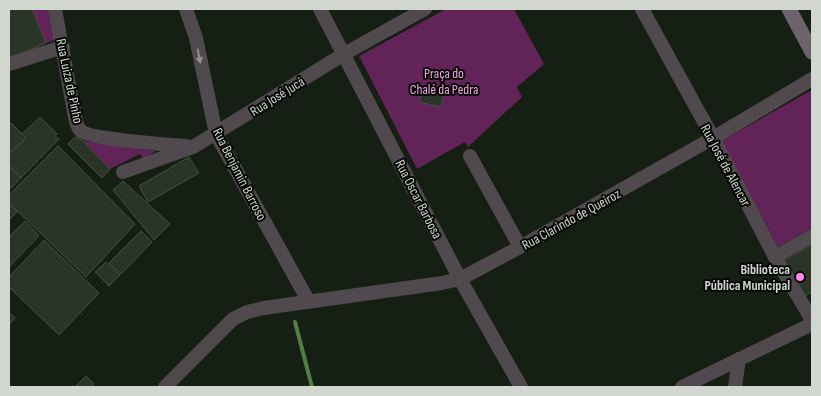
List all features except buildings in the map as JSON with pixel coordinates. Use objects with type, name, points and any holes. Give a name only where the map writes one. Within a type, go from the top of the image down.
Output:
[{"type":"main road","points":[[789,9],[812,52]]},
{"type":"street","name":"Rua Luiza de Pinho","points":[[55,9],[75,117],[81,131],[87,134],[114,139],[193,147]]},
{"type":"street","name":"Rua Benjamin Barroso","points":[[186,9],[196,38],[216,134],[309,302]]},
{"type":"street","name":"Rua Oscar Barbosa","points":[[320,9],[460,279],[521,387]]},
{"type":"street","name":"Rua José Jucá","points":[[123,172],[193,147],[344,54],[425,9]]},
{"type":"street","name":"Rua José de Alencar","points":[[642,9],[812,322]]},
{"type":"street","points":[[9,64],[63,46]]},
{"type":"street","name":"Rua Clarindo de Queiroz","points":[[165,387],[233,319],[247,312],[460,279],[713,138],[812,79]]},
{"type":"street","points":[[470,156],[520,247]]},
{"type":"street","points":[[775,257],[812,236]]},
{"type":"street","points":[[682,387],[812,322]]},
{"type":"street","points":[[736,387],[739,359]]},
{"type":"green space","points":[[32,9],[49,9],[55,40],[46,43]]},
{"type":"green space","name":"Praça do Chalé da Pedra","points":[[446,9],[514,9],[544,64],[517,87],[522,97],[468,147],[465,142],[417,169],[359,56]]},
{"type":"green space","points":[[812,90],[812,228],[778,247],[721,141]]},
{"type":"green space","points":[[83,141],[156,151],[143,159],[140,154],[110,169]]},
{"type":"waterway","points":[[295,322],[312,387]]},
{"type":"place","name":"Biblioteca Pública Municipal","points":[[800,277]]}]
